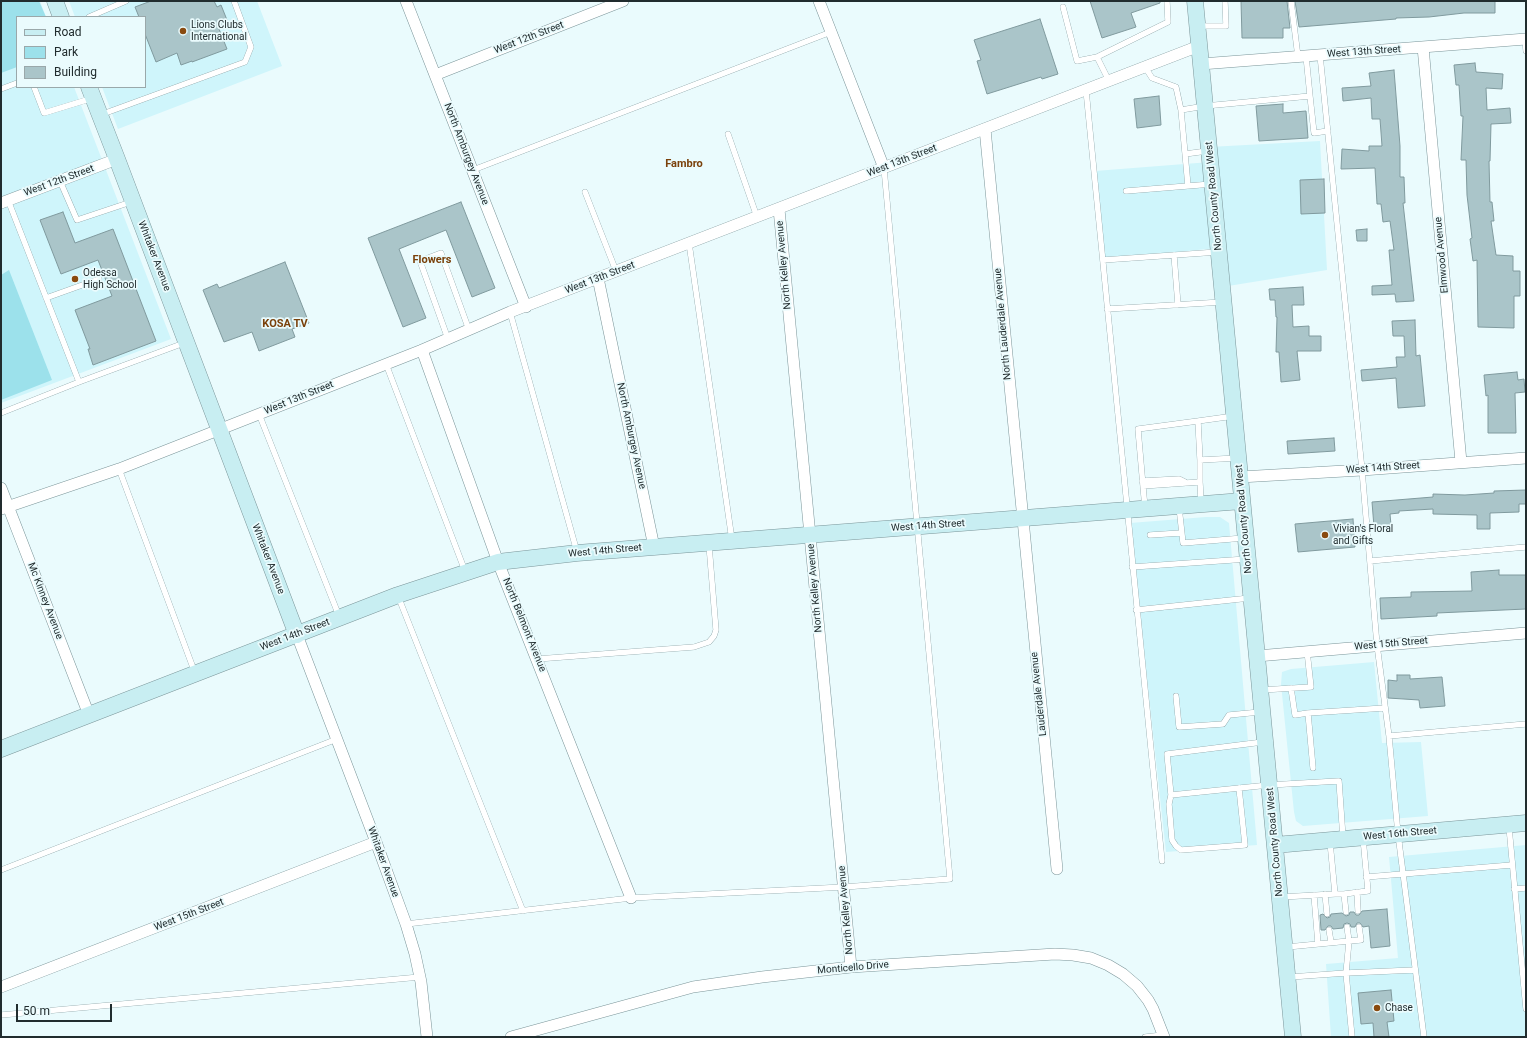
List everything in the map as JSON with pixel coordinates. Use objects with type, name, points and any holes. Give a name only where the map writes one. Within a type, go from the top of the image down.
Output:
[{"type":"street","points":[[55,1],[61,16]]},
{"type":"street","name":"North Amburgey Avenue","points":[[406,1],[526,306]]},
{"type":"street","name":"West 12th Street","points":[[435,75],[623,1]]},
{"type":"street","points":[[819,1],[884,168]]},
{"type":"street","name":"North County Road West","points":[[1195,1],[1293,1037]]},
{"type":"street","name":"West 13th Street","points":[[1201,64],[1525,39]]},
{"type":"street","name":"West 13th Street","points":[[5,508],[119,469],[422,350],[510,312],[1199,46]]},
{"type":"street","name":"Elmwood Avenue","points":[[1423,47],[1461,462]]},
{"type":"street","name":"Whitaker Avenue","points":[[91,92],[118,159],[406,924],[420,977],[426,1018],[427,1037]]},
{"type":"street","name":"North Lauderdale Avenue","points":[[985,129],[1022,518]]},
{"type":"street","name":"West 12th Street","points":[[4,202],[118,159]]},
{"type":"street","name":"North Kelley Avenue","points":[[779,209],[851,967]]},
{"type":"street","name":"North Amburgey Avenue","points":[[598,278],[654,547]]},
{"type":"street","name":"North Belmont Avenue","points":[[422,350],[498,562],[631,898]]},
{"type":"street","name":"West 14th Street","points":[[1240,477],[1526,458]]},
{"type":"street","name":"Mc Kinney Avenue","points":[[1,488],[5,508],[90,715]]},
{"type":"street","name":"West 14th Street","points":[[1,749],[398,596],[498,562],[577,553],[709,542],[1242,501]]},
{"type":"street","name":"Lauderdale Avenue","points":[[1022,518],[1057,869]]},
{"type":"street","name":"West 15th Street","points":[[1257,656],[1526,633]]},
{"type":"street","name":"West 16th Street","points":[[1275,845],[1526,823]]},
{"type":"street","name":"West 15th Street","points":[[1,988],[376,842]]},
{"type":"street","name":"Monticello Drive","points":[[511,1037],[693,987],[762,977],[851,967],[1055,954],[1091,958],[1123,974],[1136,986],[1153,1010],[1164,1036]]},
{"type":"lane","points":[[91,16],[126,1]]},
{"type":"lane","points":[[100,115],[245,62],[251,47],[234,1]]},
{"type":"lane","points":[[1063,7],[1077,61],[1097,57],[1168,22],[1167,1]]},
{"type":"lane","points":[[1197,26],[1226,26],[1225,1]]},
{"type":"lane","points":[[1291,1],[1310,96],[1314,133],[1328,131]]},
{"type":"lane","points":[[473,170],[832,32]]},
{"type":"lane","points":[[1525,39],[1526,51]]},
{"type":"lane","points":[[1320,55],[1362,470],[1376,646],[1389,736],[1398,834],[1424,1037]]},
{"type":"lane","points":[[1097,57],[1109,81]]},
{"type":"lane","points":[[1145,67],[1152,78],[1176,87],[1181,110],[1188,186]]},
{"type":"lane","points":[[1,89],[16,83]]},
{"type":"lane","points":[[34,88],[44,113],[91,92]]},
{"type":"lane","points":[[1086,90],[1136,610],[1162,860]]},
{"type":"lane","points":[[1181,110],[1205,106],[1310,96]]},
{"type":"lane","points":[[728,134],[757,217]]},
{"type":"lane","points":[[1184,154],[1209,151]]},
{"type":"lane","points":[[406,924],[631,898],[844,887],[950,878],[884,168]]},
{"type":"lane","points":[[60,181],[77,220],[134,202]]},
{"type":"lane","points":[[1126,191],[1212,184]]},
{"type":"lane","points":[[585,192],[616,272]]},
{"type":"lane","points":[[4,202],[46,298],[79,382]]},
{"type":"lane","points":[[689,244],[732,541]]},
{"type":"lane","points":[[1103,260],[1219,252]]},
{"type":"lane","points":[[448,339],[420,261],[441,253],[469,330]]},
{"type":"lane","points":[[1174,255],[1178,305]]},
{"type":"lane","points":[[46,298],[99,279]]},
{"type":"lane","points":[[1107,309],[1224,302]]},
{"type":"lane","points":[[510,312],[577,553]]},
{"type":"lane","points":[[1,413],[186,342]]},
{"type":"lane","points":[[386,364],[466,573]]},
{"type":"lane","points":[[258,414],[340,618]]},
{"type":"lane","points":[[1145,509],[1138,428],[1234,416]]},
{"type":"lane","points":[[1198,421],[1201,504]]},
{"type":"lane","points":[[1200,460],[1238,458]]},
{"type":"lane","points":[[119,469],[196,674]]},
{"type":"lane","points":[[1142,484],[1200,482]]},
{"type":"lane","points":[[1178,506],[1183,543],[1246,538]]},
{"type":"lane","points":[[1150,535],[1181,533]]},
{"type":"lane","points":[[537,659],[694,647],[708,642],[714,636],[716,630],[709,542]]},
{"type":"lane","points":[[1370,561],[1526,547]]},
{"type":"lane","points":[[1132,567],[1248,560]]},
{"type":"lane","points":[[398,596],[523,910]]},
{"type":"lane","points":[[1136,610],[1252,598]]},
{"type":"lane","points":[[1260,690],[1311,687],[1307,651]]},
{"type":"lane","points":[[1292,688],[1295,715],[1385,708]]},
{"type":"lane","points":[[1176,696],[1180,727],[1223,724],[1229,715],[1262,712]]},
{"type":"lane","points":[[1308,713],[1314,768]]},
{"type":"lane","points":[[1389,736],[1526,724]]},
{"type":"lane","points":[[1,870],[337,739]]},
{"type":"lane","points":[[1239,788],[1245,845],[1181,850],[1176,846],[1172,840],[1169,804],[1171,795],[1167,754],[1265,742]]},
{"type":"lane","points":[[1171,795],[1270,785],[1339,781],[1335,894]]},
{"type":"lane","points":[[1508,825],[1526,1009]]},
{"type":"lane","points":[[1280,897],[1344,894],[1368,891],[1363,837]]},
{"type":"lane","points":[[1366,877],[1512,865]]},
{"type":"lane","points":[[1514,889],[1526,888]]},
{"type":"lane","points":[[1357,892],[1358,911]]},
{"type":"lane","points":[[1325,894],[1327,914]]},
{"type":"lane","points":[[1344,894],[1346,912]]},
{"type":"lane","points":[[1314,895],[1318,944]]},
{"type":"lane","points":[[1347,927],[1349,941],[1346,973],[1352,1037]]},
{"type":"lane","points":[[1284,948],[1361,940],[1359,927]]},
{"type":"lane","points":[[1329,930],[1331,942]]},
{"type":"lane","points":[[1287,977],[1415,970]]},
{"type":"lane","points":[[1,1015],[420,977]]},
{"type":"lane","points":[[1145,1037],[1164,1036]]},
{"type":"shaded area","name":"Odessa High School","points":[[1,1],[40,1],[46,16],[16,16],[16,88],[74,88],[171,339],[1,403]]},
{"type":"shaded area","points":[[69,1],[257,1],[282,66],[118,129],[102,88],[146,88],[146,16],[75,16]]},
{"type":"shaded area","points":[[1320,141],[1327,270],[1222,287],[1218,248],[1104,259],[1095,171],[1210,162],[1209,147]]},
{"type":"shaded area","points":[[1220,517],[1229,523],[1257,845],[1166,852],[1130,523]]},
{"type":"shaded area","points":[[1374,662],[1382,743],[1421,742],[1428,816],[1303,826],[1296,821],[1294,812],[1281,684],[1282,672],[1291,669]]},
{"type":"shaded area","points":[[1526,845],[1526,1037],[1331,1037],[1326,964],[1398,958],[1389,857]]},
{"type":"green space","points":[[1,1],[39,1],[46,16],[16,16],[16,67],[1,73]]},
{"type":"green space","points":[[9,270],[52,380],[1,400],[1,275]]},
{"type":"building","name":"Lions Clubs International","points":[[151,1],[214,1],[217,7],[221,5],[229,25],[219,29],[227,49],[181,65],[177,53],[156,62],[146,37],[146,16],[139,16],[135,7]]},
{"type":"building","points":[[1090,1],[1160,1],[1160,3],[1131,13],[1136,27],[1102,38]]},
{"type":"building","points":[[1241,1],[1287,1],[1290,28],[1283,28],[1283,38],[1242,38]]},
{"type":"building","points":[[1295,1],[1495,1],[1495,13],[1464,13],[1299,27]]},
{"type":"building","points":[[1040,19],[1058,74],[1042,79],[1041,77],[987,94],[977,61],[981,60],[974,40]]},
{"type":"building","points":[[1475,63],[1476,72],[1503,74],[1502,89],[1486,88],[1487,110],[1510,108],[1511,123],[1491,124],[1489,161],[1490,202],[1492,202],[1494,221],[1491,221],[1496,255],[1513,256],[1513,271],[1520,271],[1520,296],[1514,296],[1514,328],[1478,327],[1477,260],[1473,261],[1470,239],[1472,238],[1467,195],[1466,160],[1461,160],[1463,116],[1461,116],[1459,85],[1456,85],[1454,65]]},
{"type":"building","points":[[1394,70],[1400,146],[1400,177],[1404,177],[1405,203],[1403,203],[1414,301],[1396,302],[1395,294],[1372,295],[1372,286],[1392,285],[1389,250],[1394,250],[1390,221],[1383,222],[1381,204],[1377,204],[1375,168],[1341,169],[1342,149],[1369,151],[1369,146],[1382,146],[1380,119],[1372,119],[1371,98],[1343,101],[1342,88],[1371,86],[1369,73]]},
{"type":"building","points":[[1159,96],[1161,125],[1137,128],[1134,99]]},
{"type":"building","points":[[1283,104],[1283,113],[1306,111],[1308,138],[1259,141],[1256,106]]},
{"type":"building","points":[[1324,179],[1325,213],[1301,214],[1300,180]]},
{"type":"building","points":[[461,202],[495,288],[472,297],[446,230],[399,249],[426,318],[403,327],[368,238]]},
{"type":"building","points":[[63,212],[75,243],[113,229],[156,341],[93,365],[88,349],[90,349],[75,310],[112,296],[98,260],[61,274],[40,220]]},
{"type":"building","points":[[1367,229],[1367,241],[1357,241],[1356,230]]},
{"type":"building","points":[[285,262],[309,323],[292,329],[295,337],[259,351],[252,332],[224,342],[203,290],[217,284],[219,288]]},
{"type":"building","points":[[1303,287],[1304,305],[1292,305],[1293,327],[1309,326],[1309,336],[1321,336],[1321,351],[1297,351],[1300,380],[1281,382],[1279,352],[1276,352],[1277,317],[1275,300],[1270,300],[1269,289]]},
{"type":"building","points":[[1415,320],[1416,356],[1420,355],[1425,406],[1398,408],[1396,378],[1362,381],[1361,370],[1397,367],[1396,357],[1405,357],[1404,336],[1393,336],[1392,321]]},
{"type":"building","points":[[1517,372],[1518,380],[1524,379],[1525,392],[1515,393],[1516,433],[1488,433],[1488,395],[1486,396],[1484,375]]},
{"type":"building","points":[[1334,438],[1335,451],[1288,454],[1287,441]]},
{"type":"building","points":[[1526,490],[1526,504],[1519,504],[1519,512],[1490,513],[1490,529],[1477,529],[1477,515],[1433,514],[1433,509],[1399,511],[1399,513],[1390,514],[1391,525],[1374,527],[1372,502],[1433,497],[1433,494],[1465,495],[1494,493],[1494,491]]},
{"type":"building","name":"Vivian's Floral and Gifts","points":[[1353,519],[1355,547],[1298,552],[1295,524]]},
{"type":"building","points":[[1499,570],[1499,575],[1526,575],[1526,609],[1437,613],[1437,616],[1381,619],[1380,598],[1411,597],[1411,592],[1472,591],[1471,572]]},
{"type":"building","points":[[1397,675],[1410,675],[1410,679],[1442,677],[1445,706],[1420,708],[1419,700],[1388,698],[1388,680],[1397,681]]},
{"type":"building","points":[[1387,909],[1390,946],[1371,948],[1369,926],[1363,927],[1360,923],[1357,923],[1355,927],[1351,927],[1350,924],[1347,923],[1344,924],[1343,928],[1333,929],[1331,926],[1328,926],[1325,930],[1321,930],[1320,915],[1323,914],[1327,918],[1330,917],[1331,914],[1342,913],[1346,916],[1349,915],[1350,912],[1354,912],[1356,915],[1359,915],[1362,911]]},
{"type":"building","points":[[1391,990],[1394,1021],[1387,1022],[1389,1037],[1374,1037],[1373,1023],[1361,1024],[1358,993]]},
{"type":"place","name":"Lions Clubs International","points":[[183,31]]},
{"type":"place","name":"Odessa High School","points":[[75,279]]},
{"type":"place","name":"Vivian's Floral and Gifts","points":[[1325,535]]},
{"type":"place","name":"Chase","points":[[1377,1008]]},
{"type":"district","name":"Fambro","points":[[684,164]]},
{"type":"district","name":"Flowers","points":[[432,260]]},
{"type":"district","name":"KOSA TV","points":[[285,324]]}]
